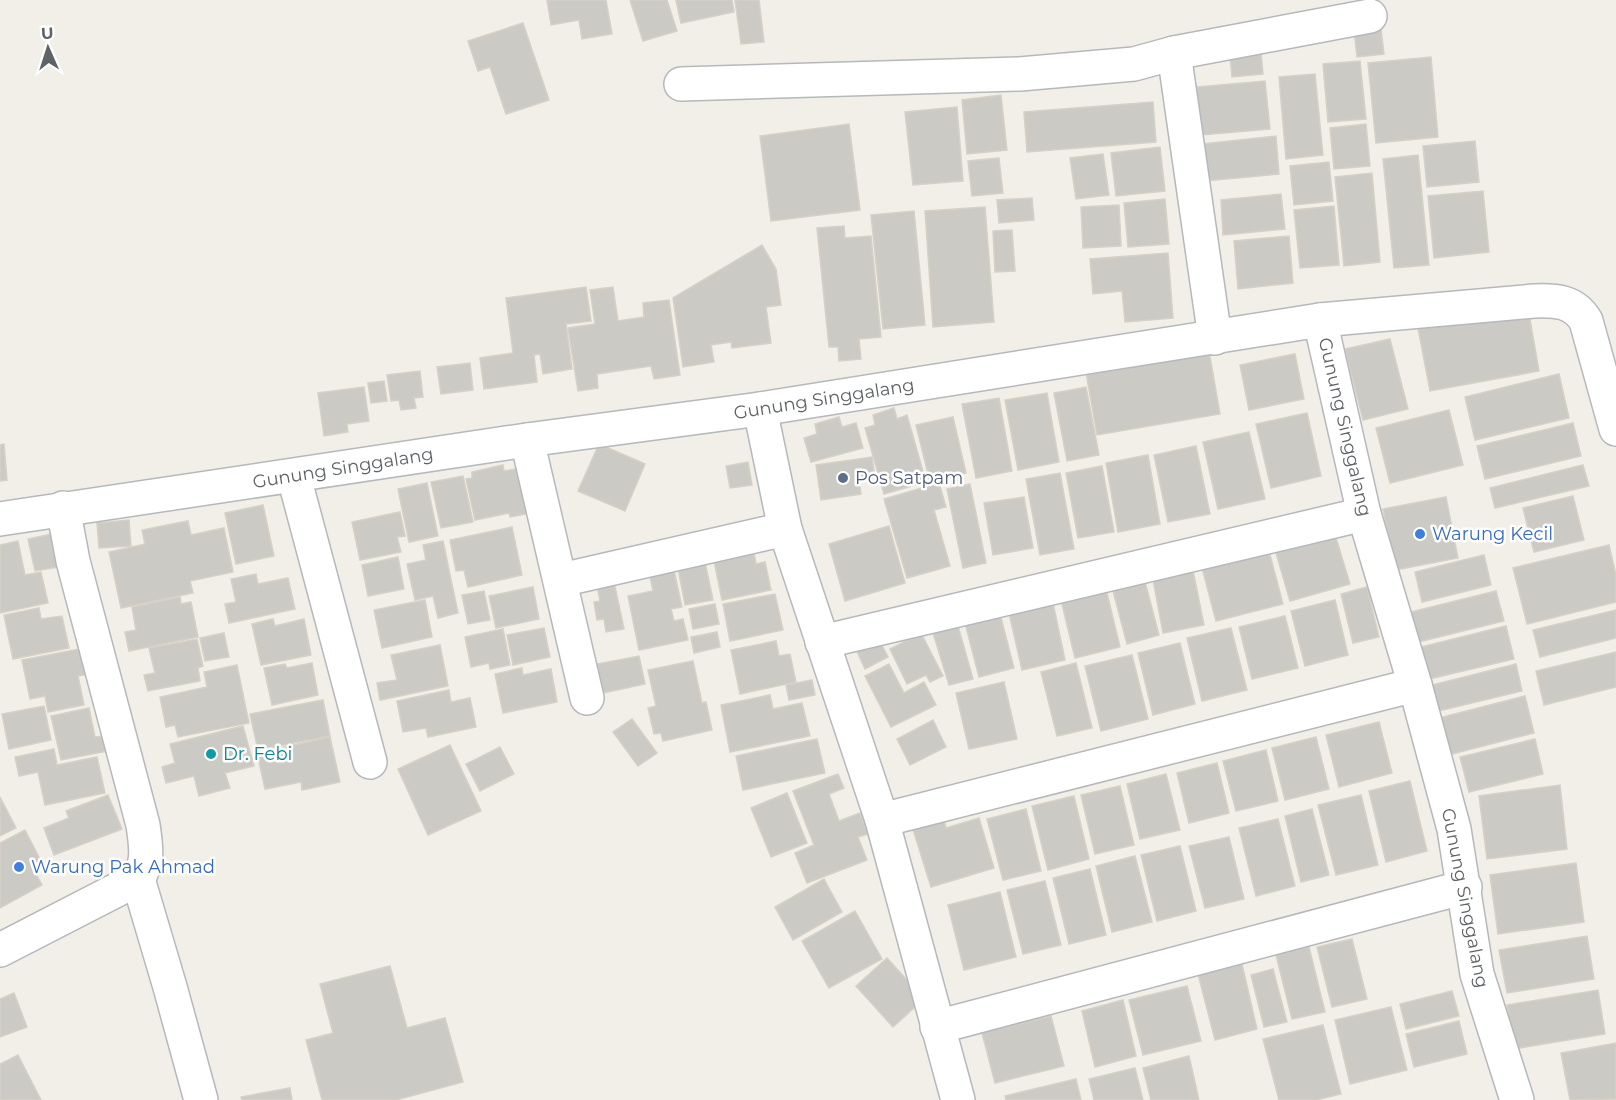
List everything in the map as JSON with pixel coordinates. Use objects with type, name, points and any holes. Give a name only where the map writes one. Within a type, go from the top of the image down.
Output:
[{"type":"street","points":[[681,84],[1020,74],[1134,64],[1174,53],[1370,16]]},
{"type":"street","points":[[1174,53],[1215,338]]},
{"type":"street","points":[[1320,320],[1534,300],[1562,302],[1579,310],[1586,321],[1616,429]]},
{"type":"street","name":"Gunung Singgalang","points":[[0,519],[63,508],[294,477],[527,440],[760,409],[1320,320],[1364,514],[1415,685],[1454,829],[1466,888],[1477,974],[1518,1100]]},
{"type":"street","points":[[760,409],[784,529],[882,820],[958,1100]]},
{"type":"street","points":[[527,440],[587,698]]},
{"type":"street","points":[[294,477],[370,762]]},
{"type":"street","points":[[0,950],[138,879],[144,869],[147,854],[143,825],[73,561],[63,508]]},
{"type":"street","points":[[822,642],[1364,514]]},
{"type":"street","points":[[561,580],[784,529]]},
{"type":"street","points":[[882,820],[1415,685]]},
{"type":"street","points":[[138,879],[171,987],[201,1100]]},
{"type":"street","points":[[937,1027],[1466,888]]},
{"type":"building","points":[[547,0],[606,0],[612,34],[582,39],[579,20],[551,25]]},
{"type":"building","points":[[630,0],[667,0],[677,31],[643,41]]},
{"type":"building","points":[[676,0],[732,0],[734,12],[681,23]]},
{"type":"building","points":[[735,0],[759,0],[764,42],[741,44]]},
{"type":"building","points":[[523,23],[549,100],[506,114],[490,67],[478,71],[468,41]]},
{"type":"building","points":[[1381,29],[1384,54],[1357,57],[1354,31]]},
{"type":"building","points":[[1261,52],[1263,74],[1232,77],[1230,55]]},
{"type":"building","points":[[1431,57],[1438,137],[1376,143],[1368,63]]},
{"type":"building","points":[[1360,61],[1366,119],[1328,122],[1323,64]]},
{"type":"building","points":[[1315,74],[1323,155],[1286,159],[1279,77]]},
{"type":"building","points":[[1265,81],[1270,129],[1201,135],[1197,87]]},
{"type":"building","points":[[1001,95],[1007,150],[967,154],[962,100]]},
{"type":"building","points":[[1153,102],[1156,142],[1027,152],[1024,112]]},
{"type":"building","points":[[957,107],[963,181],[913,185],[905,112]]},
{"type":"building","points":[[849,124],[860,210],[771,221],[760,136]]},
{"type":"building","points":[[1366,124],[1370,166],[1334,169],[1330,128]]},
{"type":"building","points":[[1276,136],[1279,174],[1205,181],[1202,144]]},
{"type":"building","points":[[1475,141],[1479,182],[1427,187],[1423,146]]},
{"type":"building","points":[[1160,147],[1165,191],[1116,196],[1111,153]]},
{"type":"building","points":[[1103,154],[1109,195],[1076,199],[1070,158]]},
{"type":"building","points":[[1418,155],[1429,265],[1394,268],[1383,159]]},
{"type":"building","points":[[999,158],[1003,193],[972,196],[968,161]]},
{"type":"building","points":[[1329,162],[1333,201],[1294,205],[1290,166]]},
{"type":"building","points":[[1372,173],[1380,262],[1344,266],[1335,177]]},
{"type":"building","points":[[1483,191],[1489,252],[1434,258],[1428,196]]},
{"type":"building","points":[[1281,194],[1285,229],[1223,235],[1221,200]]},
{"type":"building","points":[[1032,198],[1034,220],[999,223],[997,200]]},
{"type":"building","points":[[1165,199],[1169,244],[1128,247],[1124,203]]},
{"type":"building","points":[[1119,205],[1121,246],[1083,248],[1081,207]]},
{"type":"building","points":[[1334,206],[1339,265],[1300,268],[1294,210]]},
{"type":"building","points":[[985,207],[994,322],[933,327],[925,211]]},
{"type":"building","points":[[914,211],[925,325],[883,329],[871,215]]},
{"type":"building","points":[[844,226],[845,238],[871,236],[881,337],[859,339],[861,359],[839,361],[838,347],[829,347],[817,228]]},
{"type":"building","points":[[1012,230],[1015,271],[995,272],[993,231]]},
{"type":"building","points":[[1289,236],[1293,283],[1238,289],[1234,241]]},
{"type":"building","points":[[762,245],[776,269],[781,305],[766,307],[771,343],[732,348],[731,342],[711,345],[714,362],[683,367],[673,298]]},
{"type":"building","points":[[1168,253],[1173,318],[1125,322],[1122,291],[1093,294],[1090,259]]},
{"type":"building","points":[[586,287],[591,321],[566,324],[572,369],[543,374],[540,354],[534,355],[537,382],[484,389],[480,358],[513,353],[506,298]]},
{"type":"building","points":[[613,287],[618,321],[644,317],[643,303],[669,300],[680,375],[654,379],[651,366],[597,374],[598,388],[578,391],[568,328],[595,324],[590,290]]},
{"type":"building","points":[[1528,308],[1539,371],[1430,391],[1418,328]]},
{"type":"building","points":[[1390,339],[1408,409],[1363,420],[1345,349]]},
{"type":"building","points":[[1209,351],[1220,414],[1097,435],[1086,372]]},
{"type":"building","points":[[1295,354],[1304,399],[1249,410],[1240,365]]},
{"type":"building","points":[[470,363],[473,390],[441,394],[437,367]]},
{"type":"building","points":[[420,371],[423,397],[414,398],[416,408],[401,410],[399,400],[391,401],[387,375]]},
{"type":"building","points":[[1559,374],[1569,418],[1475,440],[1465,397]]},
{"type":"building","points":[[384,381],[387,401],[371,403],[368,383]]},
{"type":"building","points":[[364,387],[369,421],[347,424],[348,432],[324,436],[318,393]]},
{"type":"building","points":[[1086,387],[1099,455],[1067,461],[1054,393]]},
{"type":"building","points":[[1047,393],[1059,462],[1018,470],[1005,400]]},
{"type":"building","points":[[999,398],[1012,471],[976,478],[962,404]]},
{"type":"building","points":[[894,408],[897,419],[907,415],[926,482],[884,494],[865,428],[875,425],[873,415]]},
{"type":"building","points":[[1449,410],[1463,465],[1390,483],[1376,428]]},
{"type":"building","points":[[1307,413],[1321,476],[1271,488],[1256,424]]},
{"type":"building","points":[[839,417],[842,427],[856,423],[863,448],[811,462],[804,438],[817,434],[815,424]]},
{"type":"building","points":[[953,417],[966,473],[930,482],[916,425]]},
{"type":"building","points":[[1573,423],[1581,456],[1485,479],[1477,446]]},
{"type":"building","points":[[1249,432],[1265,499],[1218,509],[1203,442]]},
{"type":"building","points":[[4,444],[7,480],[0,481],[0,445]]},
{"type":"building","points":[[599,444],[645,464],[625,511],[578,491]]},
{"type":"building","points":[[1196,446],[1210,514],[1168,522],[1154,455]]},
{"type":"building","points":[[1148,455],[1160,524],[1118,532],[1106,463]]},
{"type":"building","name":"Pos Satpam","points":[[872,457],[875,477],[859,479],[861,494],[821,500],[816,465]]},
{"type":"building","points":[[748,462],[752,485],[730,488],[726,466]]},
{"type":"building","points":[[503,465],[504,471],[522,468],[532,513],[510,517],[509,513],[475,520],[466,479],[472,478],[472,472]]},
{"type":"building","points":[[1583,465],[1589,486],[1495,508],[1490,488]]},
{"type":"building","points":[[1102,466],[1114,532],[1078,538],[1066,473]]},
{"type":"building","points":[[1060,473],[1074,549],[1040,555],[1026,479]]},
{"type":"building","points":[[463,476],[473,522],[441,528],[431,482]]},
{"type":"building","points":[[427,483],[438,536],[409,542],[398,489]]},
{"type":"building","points":[[939,483],[946,507],[934,510],[950,566],[907,578],[884,499]]},
{"type":"building","points":[[970,484],[986,563],[963,568],[947,489]]},
{"type":"building","points":[[1573,496],[1584,540],[1534,552],[1523,508]]},
{"type":"building","points":[[1024,497],[1033,548],[993,555],[984,503]]},
{"type":"building","name":"Warung Kecil","points":[[1446,497],[1458,558],[1395,570],[1383,509]]},
{"type":"building","points":[[263,505],[274,556],[236,564],[225,513]]},
{"type":"building","points":[[400,512],[405,536],[397,537],[401,552],[360,560],[352,522]]},
{"type":"building","points":[[129,520],[131,546],[99,548],[97,523]]},
{"type":"building","points":[[188,521],[191,535],[224,528],[233,572],[190,581],[193,593],[121,608],[109,552],[145,544],[142,530]]},
{"type":"building","points":[[889,526],[905,583],[845,601],[829,544]]},
{"type":"building","points":[[512,527],[522,575],[468,587],[464,570],[456,571],[450,540]]},
{"type":"building","points":[[1333,528],[1350,584],[1290,601],[1274,546]]},
{"type":"building","points":[[52,534],[59,567],[35,571],[28,539]]},
{"type":"building","points":[[18,541],[25,575],[41,572],[48,603],[0,613],[0,545]]},
{"type":"building","points":[[443,541],[458,613],[438,618],[433,596],[415,600],[407,564],[426,560],[423,545]]},
{"type":"building","points":[[752,542],[756,564],[765,562],[771,590],[722,600],[712,551]]},
{"type":"building","points":[[1609,545],[1616,575],[1616,602],[1527,624],[1513,568]]},
{"type":"building","points":[[1268,547],[1283,604],[1216,621],[1201,564]]},
{"type":"building","points":[[1484,555],[1491,585],[1422,602],[1415,572]]},
{"type":"building","points":[[398,557],[404,589],[368,596],[362,565]]},
{"type":"building","points":[[705,562],[713,600],[685,605],[678,568]]},
{"type":"building","points":[[673,566],[682,607],[671,609],[674,621],[683,619],[688,640],[639,650],[628,596],[653,591],[649,571]]},
{"type":"building","points":[[1192,566],[1204,625],[1163,633],[1152,574]]},
{"type":"building","points":[[256,574],[258,584],[288,578],[295,609],[229,623],[225,604],[236,602],[231,579]]},
{"type":"building","points":[[613,577],[624,629],[606,632],[604,619],[597,620],[594,602],[600,601],[596,581]]},
{"type":"building","points":[[1144,578],[1159,635],[1127,644],[1112,587]]},
{"type":"building","points":[[533,587],[539,619],[496,628],[489,596]]},
{"type":"building","points":[[1367,587],[1379,637],[1353,643],[1341,594]]},
{"type":"building","points":[[1106,589],[1120,647],[1075,658],[1061,600]]},
{"type":"building","points":[[484,591],[490,620],[468,624],[462,595]]},
{"type":"building","points":[[1496,591],[1504,621],[1418,642],[1411,612]]},
{"type":"building","points":[[775,594],[783,630],[730,641],[723,604]]},
{"type":"building","points":[[180,597],[181,604],[191,602],[198,637],[129,651],[125,632],[136,630],[132,607]]},
{"type":"building","points":[[425,600],[432,637],[382,648],[374,610]]},
{"type":"building","points":[[1335,600],[1348,655],[1305,666],[1291,611]]},
{"type":"building","points":[[1053,603],[1065,660],[1022,670],[1009,613]]},
{"type":"building","points":[[715,604],[719,624],[693,629],[689,609]]},
{"type":"building","points":[[39,608],[41,619],[62,616],[69,648],[13,659],[4,615]]},
{"type":"building","points":[[1616,610],[1616,638],[1540,657],[1533,630]]},
{"type":"building","points":[[1000,614],[1014,668],[979,677],[965,623]]},
{"type":"building","points":[[1285,616],[1298,668],[1252,679],[1239,627]]},
{"type":"building","points":[[273,619],[275,626],[304,619],[311,655],[261,665],[252,624]]},
{"type":"building","points":[[958,626],[973,679],[949,685],[933,633]]},
{"type":"building","points":[[1506,626],[1514,659],[1425,680],[1417,648]]},
{"type":"building","points":[[544,628],[550,657],[513,665],[507,635]]},
{"type":"building","points":[[1231,628],[1247,690],[1202,701],[1187,638]]},
{"type":"building","points":[[503,629],[510,665],[490,669],[489,663],[471,667],[465,637]]},
{"type":"building","points":[[717,632],[720,647],[694,653],[691,637]]},
{"type":"building","points":[[224,633],[229,657],[205,661],[200,638]]},
{"type":"building","points":[[921,633],[943,676],[930,682],[926,675],[907,684],[890,649]]},
{"type":"building","points":[[876,634],[888,657],[865,669],[854,645]]},
{"type":"building","points":[[197,639],[203,666],[198,668],[200,681],[148,691],[144,675],[155,673],[149,648]]},
{"type":"building","points":[[776,641],[779,656],[790,654],[796,682],[740,694],[731,650]]},
{"type":"building","points":[[1180,643],[1195,704],[1153,715],[1138,653]]},
{"type":"building","points":[[440,645],[448,686],[380,700],[377,683],[397,680],[391,655]]},
{"type":"building","points":[[84,648],[90,674],[78,676],[84,705],[48,712],[45,696],[30,699],[22,660]]},
{"type":"building","points":[[1616,652],[1616,687],[1544,705],[1536,671]]},
{"type":"building","points":[[1132,655],[1148,719],[1101,731],[1085,666]]},
{"type":"building","points":[[639,656],[645,684],[603,693],[597,664]]},
{"type":"building","points":[[693,661],[702,703],[706,702],[712,730],[663,741],[661,733],[654,734],[648,708],[656,706],[648,670]]},
{"type":"building","points":[[312,663],[318,695],[272,705],[264,668],[285,664],[287,668]]},
{"type":"building","points":[[1076,663],[1092,728],[1057,736],[1041,672]]},
{"type":"building","points":[[889,664],[904,693],[924,682],[936,705],[891,727],[865,676]]},
{"type":"building","points":[[1516,664],[1522,691],[1434,712],[1428,686]]},
{"type":"building","points":[[237,665],[249,723],[178,737],[175,725],[166,727],[160,697],[207,687],[204,672]]},
{"type":"building","points":[[522,668],[523,675],[551,669],[557,702],[503,713],[495,674]]},
{"type":"building","points":[[812,680],[815,695],[789,700],[786,685]]},
{"type":"building","points":[[1004,682],[1017,739],[969,749],[956,693]]},
{"type":"building","points":[[449,690],[451,702],[470,698],[476,727],[428,737],[426,728],[403,732],[397,701]]},
{"type":"building","points":[[770,695],[773,709],[802,703],[810,736],[730,752],[721,705]]},
{"type":"building","points":[[1525,696],[1534,733],[1444,756],[1435,719]]},
{"type":"building","points":[[323,700],[330,736],[258,750],[250,714]]},
{"type":"building","points":[[44,706],[51,740],[9,749],[2,714]]},
{"type":"building","points":[[89,708],[95,737],[105,736],[108,751],[61,760],[51,716]]},
{"type":"building","points":[[632,719],[657,753],[638,766],[613,732]]},
{"type":"building","points":[[933,720],[946,747],[910,765],[897,739]]},
{"type":"building","points":[[1379,722],[1392,773],[1339,787],[1326,735]]},
{"type":"building","name":"Dr. Febi","points":[[243,726],[254,766],[225,773],[230,788],[199,796],[194,776],[166,783],[162,767],[175,763],[170,744]]},
{"type":"building","points":[[330,737],[340,782],[302,790],[301,782],[265,789],[257,753]]},
{"type":"building","points":[[1316,737],[1329,789],[1285,800],[1272,748]]},
{"type":"building","points":[[817,739],[825,773],[743,790],[736,756]]},
{"type":"building","points":[[1535,739],[1543,774],[1469,792],[1460,757]]},
{"type":"building","points":[[450,745],[481,811],[428,835],[398,769]]},
{"type":"building","points":[[500,747],[514,774],[480,791],[466,764]]},
{"type":"building","points":[[54,749],[57,765],[97,757],[105,793],[45,805],[38,772],[19,776],[15,757]]},
{"type":"building","points":[[1266,750],[1278,801],[1236,811],[1223,761]]},
{"type":"building","points":[[1217,763],[1229,813],[1189,823],[1177,773]]},
{"type":"building","points":[[838,774],[844,788],[829,794],[839,821],[860,813],[868,834],[858,837],[867,860],[807,883],[795,853],[814,845],[793,791]]},
{"type":"building","points":[[1166,774],[1180,830],[1140,839],[1127,784]]},
{"type":"building","points":[[1410,781],[1427,851],[1386,862],[1369,791]]},
{"type":"building","points":[[1560,785],[1567,849],[1487,859],[1479,796]]},
{"type":"building","points":[[1120,786],[1134,845],[1095,854],[1081,795]]},
{"type":"building","points":[[787,793],[807,843],[771,857],[751,808]]},
{"type":"building","points":[[108,795],[122,829],[54,855],[44,828],[69,818],[66,811]]},
{"type":"building","points":[[1361,795],[1378,865],[1336,875],[1318,805]]},
{"type":"building","points":[[1074,796],[1089,859],[1048,870],[1032,806]]},
{"type":"building","points":[[0,797],[16,828],[0,836]]},
{"type":"building","points":[[1026,809],[1041,871],[1003,880],[987,819]]},
{"type":"building","points":[[1312,809],[1329,875],[1301,882],[1285,816]]},
{"type":"building","points":[[942,813],[946,828],[979,818],[994,868],[931,887],[911,823]]},
{"type":"building","points":[[1278,819],[1295,886],[1256,896],[1239,828]]},
{"type":"building","name":"Warung Pak Ahmad","points":[[25,830],[43,865],[34,870],[42,885],[0,908],[0,843]]},
{"type":"building","points":[[1229,837],[1244,899],[1205,908],[1189,846]]},
{"type":"building","points":[[1180,846],[1196,911],[1157,921],[1141,855]]},
{"type":"building","points":[[1135,856],[1152,922],[1112,932],[1096,866]]},
{"type":"building","points":[[1576,863],[1584,922],[1498,934],[1490,875]]},
{"type":"building","points":[[1090,869],[1106,935],[1069,944],[1053,878]]},
{"type":"building","points":[[824,879],[842,912],[793,940],[775,907]]},
{"type":"building","points":[[1045,881],[1061,945],[1023,954],[1007,890]]},
{"type":"building","points":[[1000,892],[1016,957],[964,970],[948,905]]},
{"type":"building","points":[[855,911],[882,959],[829,988],[802,941]]},
{"type":"building","points":[[1587,936],[1594,979],[1507,993],[1499,950]]},
{"type":"building","points":[[1352,939],[1367,999],[1332,1007],[1317,947]]},
{"type":"building","points":[[1308,943],[1325,1012],[1292,1019],[1275,951]]},
{"type":"building","points":[[887,958],[924,999],[893,1027],[856,986]]},
{"type":"building","points":[[1241,960],[1257,1029],[1215,1040],[1197,970]]},
{"type":"building","points":[[390,966],[407,1028],[445,1018],[463,1082],[396,1100],[322,1100],[306,1040],[333,1033],[320,984]]},
{"type":"building","points":[[1273,969],[1287,1022],[1264,1027],[1251,975]]},
{"type":"building","points":[[1187,986],[1201,1041],[1143,1055],[1129,1000]]},
{"type":"building","points":[[1598,990],[1605,1034],[1514,1049],[1507,1005]]},
{"type":"building","points":[[1452,991],[1459,1016],[1406,1029],[1400,1004]]},
{"type":"building","points":[[14,993],[27,1027],[0,1037],[0,999]]},
{"type":"building","points":[[1123,1000],[1136,1056],[1095,1067],[1082,1011]]},
{"type":"building","points":[[1391,1007],[1407,1070],[1350,1084],[1335,1020]]},
{"type":"building","points":[[1051,1016],[1064,1066],[995,1083],[982,1033]]},
{"type":"building","points":[[1459,1021],[1467,1054],[1414,1067],[1406,1034]]},
{"type":"building","points":[[1323,1025],[1341,1094],[1316,1100],[1279,1100],[1263,1039]]},
{"type":"building","points":[[1616,1043],[1616,1099],[1570,1100],[1561,1053]]},
{"type":"building","points":[[18,1055],[41,1100],[0,1100],[0,1064]]},
{"type":"building","points":[[1189,1056],[1199,1100],[1151,1100],[1143,1068]]},
{"type":"building","points":[[1135,1068],[1143,1100],[1094,1100],[1089,1079]]},
{"type":"building","points":[[1076,1079],[1081,1100],[1006,1100],[1005,1096]]},
{"type":"building","points":[[290,1088],[292,1100],[242,1100],[241,1097]]},
{"type":"place","name":"Pos Satpam","points":[[843,478]]},
{"type":"place","name":"Warung Kecil","points":[[1420,534]]},
{"type":"place","name":"Dr. Febi","points":[[211,754]]},
{"type":"place","name":"Warung Pak Ahmad","points":[[19,867]]}]
